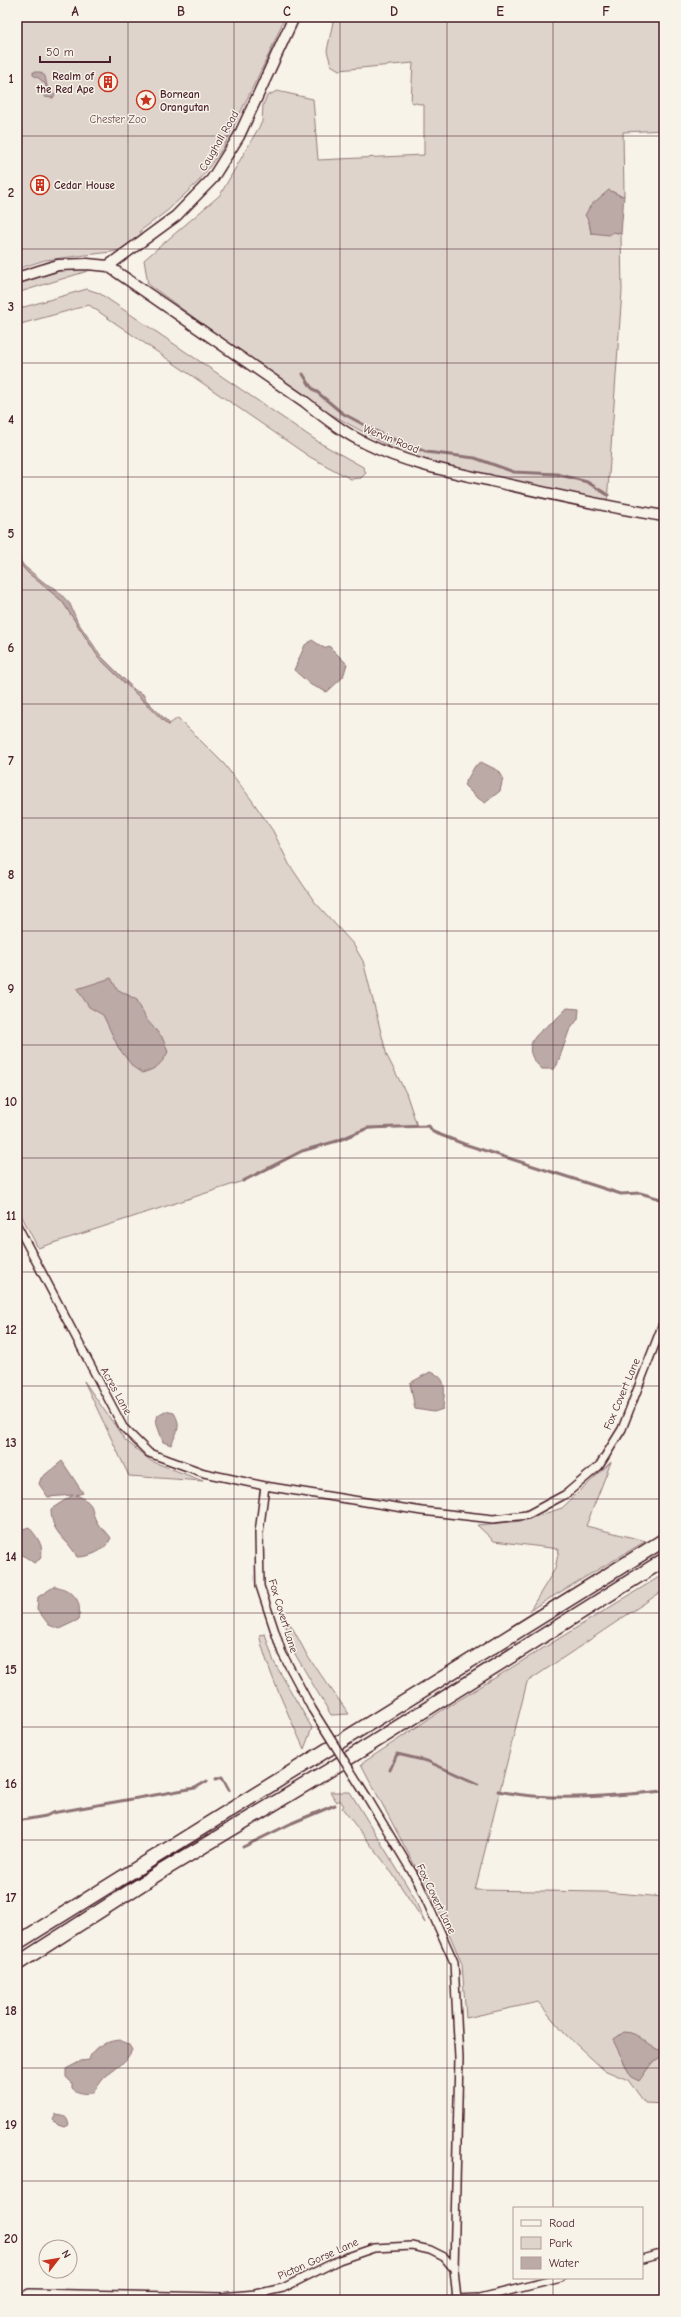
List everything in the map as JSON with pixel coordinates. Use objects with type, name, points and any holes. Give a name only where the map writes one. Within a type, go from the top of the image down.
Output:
[{"type":"highway","points":[[17,1943],[664,1540]]},
{"type":"highway","points":[[17,1964],[162,1871],[328,1771],[664,1560]]},
{"type":"street","name":"Caughall Road","points":[[108,266],[176,216],[212,179],[239,136],[294,17]]},
{"type":"street","points":[[17,278],[58,265],[87,264],[108,266]]},
{"type":"street","name":"Wervin Road","points":[[108,266],[305,402],[334,425],[368,445],[412,461],[461,474],[606,507],[664,516]]},
{"type":"street","name":"Acres Lane","points":[[17,1225],[123,1427],[149,1453],[204,1473],[265,1486]]},
{"type":"street","name":"Fox Covert Lane","points":[[457,2300],[454,2269],[459,2058],[454,1962],[418,1882],[312,1709],[282,1653],[260,1586],[259,1533],[265,1486],[422,1511],[493,1519],[527,1515],[566,1494],[598,1466],[622,1429],[664,1321]]},
{"type":"street","name":"Picton Gorse Lane","points":[[18,2300],[28,2293],[221,2297],[256,2294],[284,2288],[339,2260],[374,2248],[412,2246],[430,2250],[444,2257],[454,2269]]},
{"type":"street","points":[[643,2258],[664,2253]]},
{"type":"street","points":[[457,2300],[480,2298],[557,2279]]},
{"type":"green space","name":"Chester Zoo","points":[[17,17],[285,17],[269,54],[223,148],[199,181],[167,211],[140,231],[142,237],[125,249],[45,260],[17,269]]},
{"type":"green space","points":[[334,17],[664,17],[664,130],[623,132],[624,195],[621,196],[609,190],[589,222],[591,233],[614,232],[621,234],[622,291],[607,503],[417,462],[311,403],[148,284],[144,260],[220,195],[262,122],[263,105],[267,96],[277,91],[313,99],[318,160],[424,155],[424,105],[411,102],[413,63],[339,70],[331,65],[327,51]]},
{"type":"green space","points":[[94,269],[17,293],[17,283],[60,271]]},
{"type":"green space","points":[[87,289],[99,293],[320,443],[363,467],[366,473],[361,478],[351,479],[310,457],[89,305],[17,325],[17,309]]},
{"type":"green space","points":[[17,560],[27,572],[62,601],[99,658],[168,725],[178,718],[224,764],[251,799],[273,831],[289,864],[314,901],[353,944],[363,961],[387,1056],[406,1093],[417,1126],[368,1129],[337,1141],[302,1151],[243,1181],[38,1248],[17,1207]]},
{"type":"green space","points":[[84,1381],[125,1440],[151,1461],[203,1481],[129,1476]]},
{"type":"green space","points":[[611,1462],[586,1526],[646,1541],[530,1610],[555,1569],[559,1549],[494,1541],[477,1525],[522,1521],[562,1508]]},
{"type":"green space","points":[[664,1574],[664,1590],[527,1682],[475,1890],[604,1892],[664,1897],[664,2104],[645,2103],[628,2080],[604,2070],[565,2034],[538,2002],[466,2018],[462,1964],[443,1919],[361,1764],[441,1711]]},
{"type":"green space","points":[[291,1625],[308,1657],[349,1714],[331,1715],[295,1654],[286,1626]]},
{"type":"green space","points":[[265,1634],[274,1662],[312,1728],[304,1749],[279,1693],[263,1650],[259,1635]]},
{"type":"green space","points":[[330,1792],[350,1792],[414,1897],[425,1923],[388,1867],[342,1808],[344,1806],[340,1800],[337,1802]]},
{"type":"water","points":[[33,72],[40,72],[45,76],[47,86],[55,95],[53,98],[44,97],[46,85],[33,75]]},
{"type":"water","points":[[609,190],[621,196],[624,195],[621,234],[614,232],[609,235],[591,233],[589,222],[585,215],[591,205]]},
{"type":"water","points":[[17,556],[24,566],[46,584],[55,588],[70,604],[77,621],[101,656],[136,691],[143,694],[146,700],[170,724],[168,725],[99,658],[62,601],[27,572],[17,560]]},
{"type":"water","points":[[312,640],[324,648],[329,646],[347,664],[343,677],[327,692],[311,685],[294,670],[305,645]]},
{"type":"water","points":[[481,762],[499,771],[503,778],[500,791],[485,803],[464,785],[475,766]]},
{"type":"water","points":[[111,978],[117,989],[137,1000],[146,1019],[162,1037],[168,1052],[158,1066],[151,1070],[142,1073],[133,1067],[118,1047],[103,1015],[89,1007],[77,989]]},
{"type":"water","points":[[567,1008],[579,1009],[578,1019],[569,1031],[557,1065],[554,1069],[542,1069],[532,1056],[530,1050],[531,1044],[538,1033],[555,1020]]},
{"type":"water","points":[[430,1372],[436,1374],[443,1381],[444,1386],[443,1409],[434,1412],[415,1409],[410,1383]]},
{"type":"water","points":[[165,1411],[174,1413],[178,1422],[178,1429],[171,1445],[163,1442],[156,1422],[158,1415]]},
{"type":"water","points":[[62,1461],[83,1493],[76,1495],[88,1502],[98,1524],[111,1538],[101,1550],[87,1556],[77,1557],[57,1530],[52,1518],[51,1509],[73,1495],[48,1497],[39,1484],[41,1478]]},
{"type":"water","points":[[29,1527],[35,1534],[42,1550],[40,1559],[34,1563],[17,1551],[17,1531]]},
{"type":"water","points":[[55,1586],[62,1588],[76,1597],[79,1607],[78,1620],[59,1629],[49,1625],[37,1609],[38,1597]]},
{"type":"water","points":[[624,2032],[640,2037],[658,2050],[664,2051],[664,2056],[651,2064],[639,2081],[631,2077],[614,2042],[614,2039]]},
{"type":"water","points":[[120,2040],[129,2045],[132,2050],[130,2055],[103,2079],[93,2093],[82,2093],[72,2088],[72,2083],[66,2077],[66,2069],[81,2061],[89,2060],[94,2051],[101,2045]]},
{"type":"water","points":[[56,2114],[65,2117],[69,2125],[64,2127],[58,2125],[53,2120]]},
{"type":"waterway","points":[[303,374],[311,387],[342,413],[385,436],[426,452],[475,458],[514,472],[557,474],[587,482],[608,495]]},
{"type":"waterway","points":[[243,1181],[302,1151],[337,1141],[368,1128],[429,1126],[433,1132],[464,1144],[621,1194],[640,1193],[664,1200]]},
{"type":"waterway","points":[[390,1770],[397,1754],[427,1761],[478,1784]]},
{"type":"waterway","points":[[216,1779],[222,1777],[229,1790]]},
{"type":"waterway","points":[[17,1821],[46,1816],[52,1813],[195,1788],[207,1781]]},
{"type":"waterway","points":[[498,1791],[560,1797],[602,1796],[664,1791]]},
{"type":"waterway","points":[[243,1847],[292,1823],[335,1805]]},
{"type":"place","name":"Realm of the Red Ape","points":[[108,82]]},
{"type":"place","name":"Bornean Orangutan","points":[[146,100]]},
{"type":"place","name":"Cedar House","points":[[40,185]]}]
